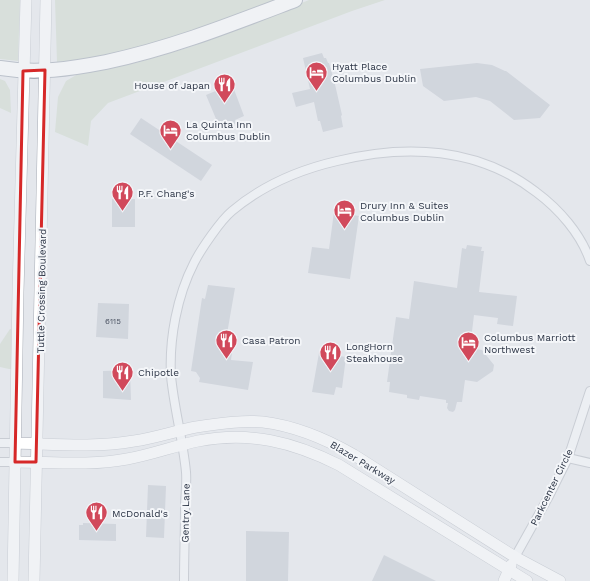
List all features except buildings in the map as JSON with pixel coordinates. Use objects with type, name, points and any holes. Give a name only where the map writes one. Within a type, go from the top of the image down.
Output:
[{"type":"highway","points":[[0,68],[23,71],[72,69],[158,50],[294,0]]},
{"type":"street","points":[[13,581],[23,71],[26,0]]},
{"type":"street","name":"Tuttle Crossing Boulevard","points":[[34,581],[46,0]]},
{"type":"street","points":[[182,446],[171,376],[176,315],[184,284],[194,262],[206,243],[231,212],[271,184],[295,173],[356,156],[398,151],[434,152],[470,159],[488,165],[518,179],[546,200],[566,220],[581,241],[590,261]]},
{"type":"street","name":"Parkcenter Circle","points":[[515,557],[568,458],[590,391]]},
{"type":"street","name":"Blazer Parkway","points":[[0,443],[97,444],[134,442],[195,428],[253,422],[297,429],[331,442],[354,455],[515,557],[560,581]]},
{"type":"street","name":"Blazer Parkway","points":[[0,462],[85,463],[116,461],[216,438],[260,438],[290,444],[339,465],[508,571],[527,581]]},
{"type":"street","name":"Gentry Lane","points":[[182,446],[186,473],[184,581]]},
{"type":"street","points":[[568,458],[590,463]]},
{"type":"street","points":[[504,581],[515,557]]},
{"type":"highlighted area","points":[[45,70],[36,462],[15,462],[23,71]]},
{"type":"green space","points":[[0,0],[20,0],[18,61],[0,59]]},
{"type":"green space","points":[[55,0],[280,0],[195,31],[106,57],[57,62]]},
{"type":"green space","points":[[309,0],[385,0],[108,103],[91,121],[88,146],[55,132],[58,97],[66,81],[78,74],[139,62],[190,47]]},
{"type":"green space","points":[[0,79],[5,81],[10,90],[11,113],[0,108]]},
{"type":"green space","points":[[10,329],[11,369],[9,369],[0,367],[0,344]]},
{"type":"place","name":"Hyatt Place Columbus Dublin","points":[[317,92]]},
{"type":"place","name":"House of Japan","points":[[225,104]]},
{"type":"place","name":"La Quinta Inn Columbus Dublin","points":[[171,150]]},
{"type":"place","name":"P.F. Chang's","points":[[123,212]]},
{"type":"place","name":"Drury Inn & Suites Columbus Dublin","points":[[344,230]]},
{"type":"place","name":"Casa Patron","points":[[226,360]]},
{"type":"place","name":"Columbus Marriott Northwest","points":[[469,362]]},
{"type":"place","name":"LongHorn Steakhouse","points":[[330,372]]},
{"type":"place","name":"Chipotle","points":[[122,392]]},
{"type":"place","name":"McDonald's","points":[[97,532]]}]
